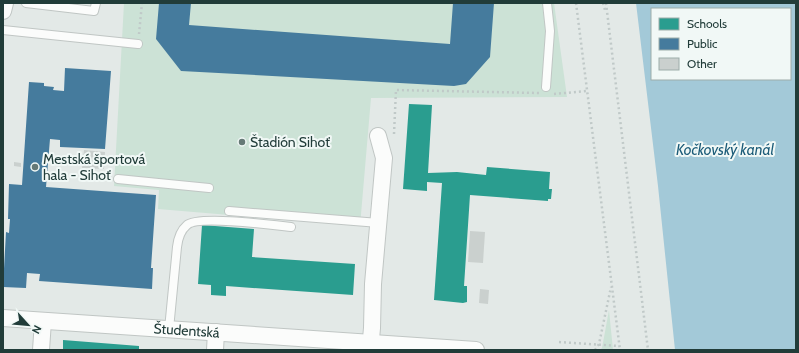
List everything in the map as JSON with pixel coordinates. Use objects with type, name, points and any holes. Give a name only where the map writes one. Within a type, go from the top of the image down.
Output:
[{"type":"street","points":[[3,11],[5,3]]},
{"type":"street","points":[[370,347],[374,303],[372,284],[379,223],[386,136]]},
{"type":"street","name":"Študentská","points":[[3,318],[216,332],[370,347],[476,350]]},
{"type":"street","points":[[40,350],[43,321]]},
{"type":"street","points":[[215,350],[216,332]]},
{"type":"lane","points":[[26,3],[94,11],[96,3]]},
{"type":"lane","points":[[547,3],[550,31],[548,91]]},
{"type":"lane","points":[[3,30],[138,44]]},
{"type":"lane","points":[[118,179],[209,188]]},
{"type":"lane","points":[[229,211],[379,223]]},
{"type":"lane","points":[[169,329],[179,234],[188,224],[202,220],[291,227]]},
{"type":"path","points":[[138,44],[142,3]]},
{"type":"path","points":[[576,3],[620,350]]},
{"type":"path","points":[[604,3],[648,350]]},
{"type":"path","points":[[386,136],[396,90],[587,91]]},
{"type":"path","points":[[595,350],[599,344],[611,284]]},
{"type":"path","points":[[559,342],[619,346]]},
{"type":"green space","name":"Štadión Sihoť","points":[[124,3],[554,3],[567,97],[371,98],[360,226],[158,209],[159,190],[114,186]]},
{"type":"green space","points":[[609,310],[613,350],[600,350],[602,348]]},
{"type":"water","name":"Kočkovský kanál","points":[[636,3],[796,3],[796,350],[675,350],[658,186]]},
{"type":"building: Schools","points":[[409,104],[432,105],[428,173],[457,172],[486,175],[487,167],[550,172],[549,189],[552,189],[551,199],[548,199],[548,201],[470,195],[464,286],[467,286],[467,302],[463,303],[434,300],[442,183],[427,182],[427,191],[403,189]]},
{"type":"building: Schools","points":[[202,225],[254,229],[252,257],[355,264],[353,295],[226,286],[226,296],[211,295],[211,285],[198,284]]},
{"type":"building: Schools","points":[[63,340],[139,346],[139,350],[63,350]]},
{"type":"building: Public","points":[[159,3],[191,3],[189,25],[450,44],[453,3],[494,3],[490,57],[466,84],[454,86],[181,71],[156,39]]},
{"type":"building: Public","name":"Mestská športová hala - Sihoť","points":[[65,68],[111,71],[105,149],[60,147],[60,140],[50,139],[46,187],[156,195],[151,268],[153,268],[152,289],[39,281],[40,274],[27,273],[26,288],[3,287],[6,232],[9,233],[10,219],[8,219],[9,184],[22,185],[29,82],[44,83],[44,86],[54,87],[53,90],[64,91]]},
{"type":"building: Other","points":[[84,150],[105,152],[104,169],[82,168]]},
{"type":"building: Other","points":[[76,158],[81,158],[81,162],[78,161],[78,166],[73,165]]},
{"type":"building: Other","points":[[14,162],[21,163],[21,167],[14,166]]},
{"type":"building: Other","points":[[470,231],[485,232],[483,263],[468,262]]},
{"type":"building: Other","points":[[480,289],[489,290],[488,304],[479,303]]},
{"type":"place","name":"Štadión Sihoť","points":[[242,142]]},
{"type":"place","name":"Mestská športová hala - Sihoť","points":[[35,167]]}]
